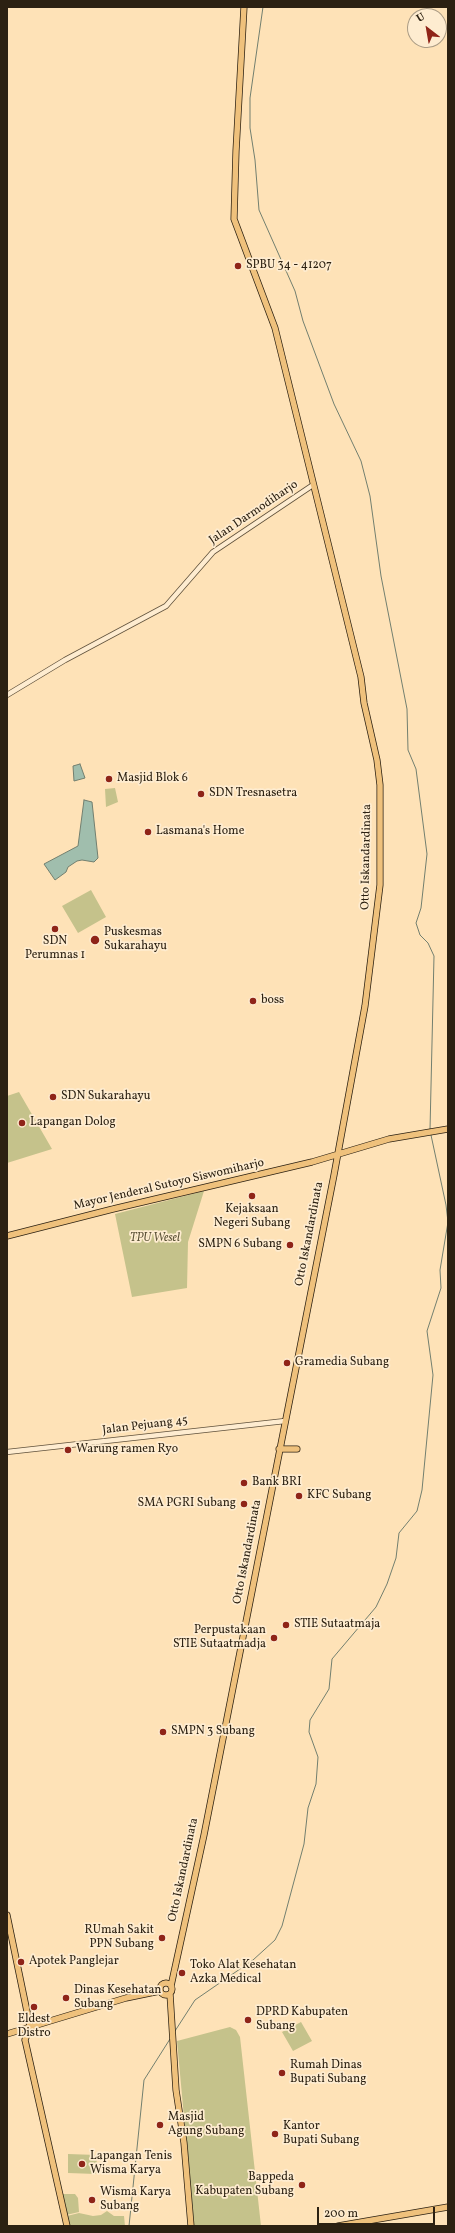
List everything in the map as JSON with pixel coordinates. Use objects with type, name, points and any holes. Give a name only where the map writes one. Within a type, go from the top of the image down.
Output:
[{"type":"main road","name":"Otto Iskandardinata","points":[[171,1986],[204,1835],[365,1006],[380,886],[380,785],[376,752],[364,703],[360,677],[275,328],[234,219],[236,151],[244,7]]},
{"type":"main road","name":"Mayor Jenderal Sutoyo Siswomiharjo","points":[[7,1236],[113,1209],[312,1162],[389,1139],[448,1129]]},
{"type":"main road","points":[[279,1450],[297,1449]]},
{"type":"main road","points":[[7,1915],[30,2026],[25,2040],[67,2226]]},
{"type":"main road","points":[[160,1991],[162,1984],[166,1983],[171,1986],[172,1989],[170,1994],[172,2029],[191,2226]]},
{"type":"main road","points":[[7,2034],[126,1998],[160,1991]]},
{"type":"main road","points":[[160,1991],[164,1995],[170,1994]]},
{"type":"main road","points":[[15,2031],[25,2040]]},
{"type":"main road","points":[[338,2226],[393,2218],[448,2207]]},
{"type":"street","name":"Jalan Darmodiharjo","points":[[7,695],[65,660],[166,606],[213,552],[313,485]]},
{"type":"street","name":"Jalan Pejuang 45","points":[[7,1452],[285,1421]]},
{"type":"green space","points":[[115,788],[118,802],[106,807],[105,789]]},
{"type":"green space","points":[[91,890],[106,917],[78,933],[62,906]]},
{"type":"green space","name":"Lapangan Dolog","points":[[19,1092],[52,1149],[7,1163],[7,1096]]},
{"type":"green space","name":"TPU Wesel","points":[[204,1191],[188,1242],[187,1288],[132,1297],[115,1214]]},
{"type":"green space","points":[[301,2022],[312,2041],[293,2051],[282,2032]]},
{"type":"green space","points":[[230,2027],[236,2030],[240,2037],[261,2226],[194,2226],[177,2041]]},
{"type":"green space","name":"Lapangan Tenis Wisma Karya","points":[[68,2154],[97,2155],[96,2174],[68,2173]]},
{"type":"green space","points":[[62,2194],[75,2194],[78,2198],[79,2212],[66,2215]]},
{"type":"green space","points":[[107,2211],[114,2216],[124,2216],[125,2226],[70,2226],[67,2216],[79,2213],[93,2216],[101,2215]]},
{"type":"shaded area","points":[[80,764],[85,778],[74,781],[73,766]]},
{"type":"shaded area","points":[[84,800],[92,802],[98,858],[94,862],[82,860],[77,861],[68,867],[66,872],[55,880],[44,864],[78,846]]},
{"type":"waterway","points":[[263,7],[250,98],[250,128],[255,160],[259,210],[295,291],[303,321],[334,404],[361,461],[370,496],[381,576],[407,709],[408,750],[416,769],[427,854],[421,908],[416,923],[420,935],[428,943],[434,956],[430,1130]]},
{"type":"waterway","points":[[175,2031],[195,2000],[253,1960],[275,1940],[282,1926],[304,1844],[308,1808],[316,1784],[318,1757],[309,1732],[310,1720],[329,1689],[332,1659],[376,1607],[387,1584],[396,1558],[399,1533],[417,1511],[422,1490],[433,1375],[427,1331],[441,1288],[440,1270],[448,1222],[446,1205],[431,1135]]},
{"type":"waterway","points":[[129,2226],[144,2080],[170,2039]]},
{"type":"place","name":"SPBU 34 - 41207","points":[[238,266]]},
{"type":"place","name":"Masjid Blok 6","points":[[109,779]]},
{"type":"place","name":"SDN Tresnasetra","points":[[201,794]]},
{"type":"place","name":"Lasmana's Home","points":[[148,832]]},
{"type":"place","name":"SDN Perumnas 1","points":[[55,929]]},
{"type":"place","name":"Puskesmas Sukarahayu","points":[[95,940]]},
{"type":"place","name":"boss","points":[[253,1001]]},
{"type":"place","name":"SDN Sukarahayu","points":[[53,1097]]},
{"type":"place","name":"Lapangan Dolog","points":[[22,1123]]},
{"type":"place","name":"Kejaksaan Negeri Subang","points":[[252,1196]]},
{"type":"place","name":"SMPN 6 Subang","points":[[290,1245]]},
{"type":"place","name":"Gramedia Subang","points":[[287,1363]]},
{"type":"place","name":"Warung ramen Ryo","points":[[68,1450]]},
{"type":"place","name":"Bank BRI","points":[[244,1483]]},
{"type":"place","name":"KFC Subang","points":[[299,1496]]},
{"type":"place","name":"SMA PGRI Subang","points":[[244,1504]]},
{"type":"place","name":"STIE Sutaatmaja","points":[[286,1625]]},
{"type":"place","name":"Perpustakaan STIE Sutaatmadja","points":[[274,1638]]},
{"type":"place","name":"SMPN 3 Subang","points":[[163,1732]]},
{"type":"place","name":"RUmah Sakit PPN Subang","points":[[162,1938]]},
{"type":"place","name":"Apotek Panglejar","points":[[21,1962]]},
{"type":"place","name":"Toko Alat Kesehatan Azka Medical","points":[[182,1973]]},
{"type":"place","name":"Dinas Kesehatan Subang","points":[[66,1998]]},
{"type":"place","name":"Eldest Distro","points":[[34,2007]]},
{"type":"place","name":"DPRD Kabupaten Subang","points":[[248,2020]]},
{"type":"place","name":"Rumah Dinas Bupati Subang","points":[[282,2073]]},
{"type":"place","name":"Masjid Agung Subang","points":[[160,2125]]},
{"type":"place","name":"Kantor Bupati Subang","points":[[275,2134]]},
{"type":"place","name":"Lapangan Tenis Wisma Karya","points":[[82,2164]]},
{"type":"place","name":"Bappeda Kabupaten Subang","points":[[302,2185]]},
{"type":"place","name":"Wisma Karya Subang","points":[[92,2200]]}]
